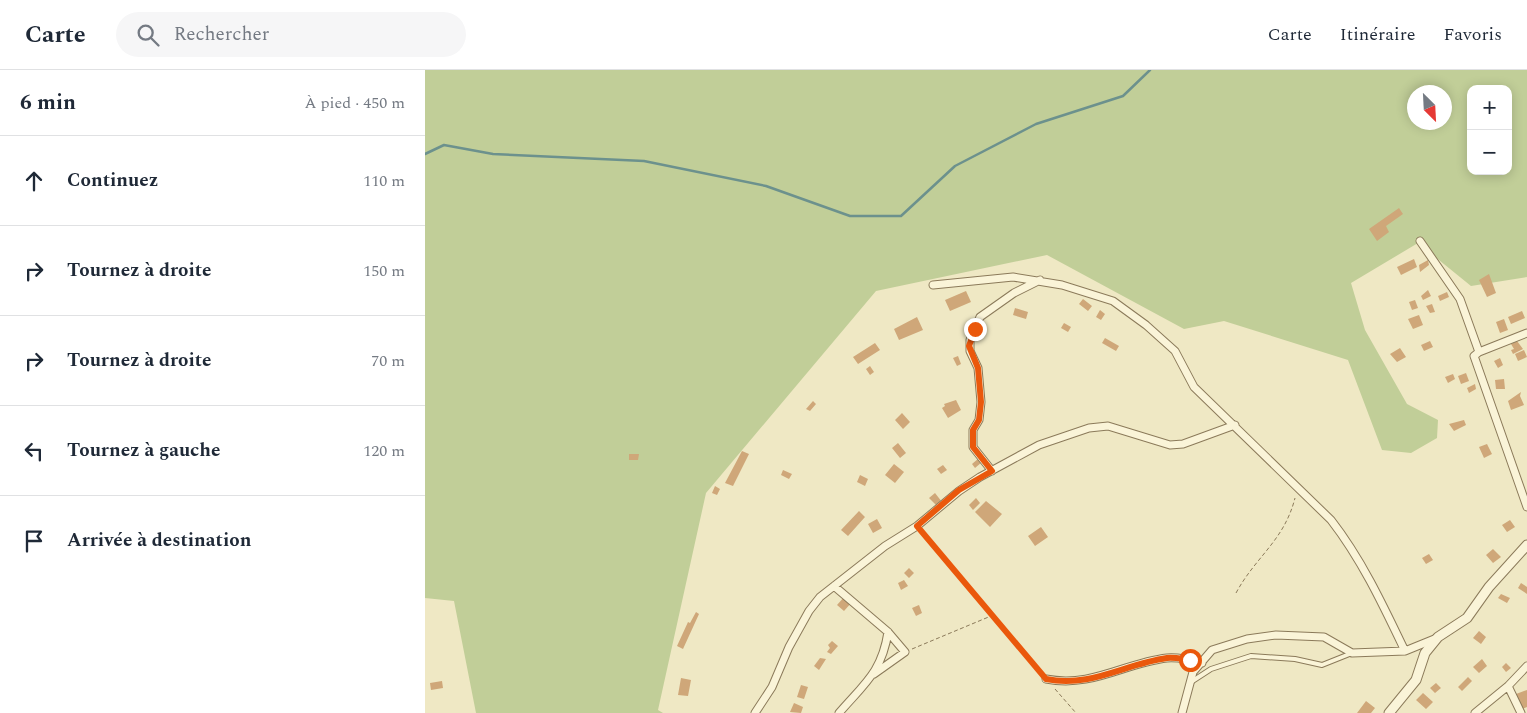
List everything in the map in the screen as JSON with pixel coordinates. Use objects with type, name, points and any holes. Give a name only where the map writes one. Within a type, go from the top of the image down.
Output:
[{"type":"street","points":[[1421,241],[1460,299],[1479,352]]},
{"type":"street","points":[[933,285],[968,283],[1013,276],[1040,280],[1113,301],[1127,311],[1175,351],[1194,387],[1235,424],[1256,448],[1331,520],[1350,544],[1370,578],[1405,651]]},
{"type":"street","points":[[992,471],[973,447],[973,430],[979,420],[981,402],[978,368],[970,351],[970,340],[980,317],[1014,293],[1040,280]]},
{"type":"street","points":[[1527,333],[1474,355],[1527,507]]},
{"type":"street","points":[[755,713],[766,700],[789,646],[809,611],[821,597],[885,546],[917,526],[959,490],[1039,445],[1089,428],[1108,426],[1170,445],[1183,444],[1235,424]]},
{"type":"street","points":[[1182,713],[1193,672],[1212,650],[1247,639],[1276,635],[1324,637],[1352,653],[1405,651],[1438,638],[1467,618],[1489,587],[1527,545]]},
{"type":"street","points":[[834,586],[888,632],[905,652],[874,674],[839,713]]},
{"type":"street","points":[[874,674],[884,656],[888,632]]},
{"type":"street","points":[[1389,713],[1415,680],[1425,653],[1438,638]]},
{"type":"street","points":[[1046,679],[1065,683],[1081,682],[1168,658],[1201,663]]},
{"type":"street","points":[[1475,713],[1508,686],[1527,666]]},
{"type":"street","points":[[1508,686],[1521,713]]},
{"type":"lane","points":[[1189,682],[1211,669],[1251,656],[1295,659],[1322,664],[1352,653]]},
{"type":"path","points":[[1235,593],[1245,576],[1280,536],[1291,514],[1298,487]]},
{"type":"path","points":[[917,526],[991,616],[1076,713]]},
{"type":"path","points":[[905,652],[991,616]]},
{"type":"green space","points":[[425,70],[1527,70],[1527,277],[1471,286],[1418,243],[1351,283],[1365,330],[1407,404],[1438,420],[1437,438],[1411,453],[1382,450],[1348,360],[1224,321],[1184,329],[1047,255],[876,291],[706,493],[658,710],[663,713],[476,713],[454,601],[425,598]]},
{"type":"building","points":[[1399,208],[1403,214],[1386,226],[1389,232],[1377,241],[1369,229]]},
{"type":"building","points":[[1414,259],[1417,267],[1401,275],[1397,267]]},
{"type":"building","points":[[1428,260],[1429,265],[1420,272],[1419,265]]},
{"type":"building","points":[[1489,274],[1496,293],[1487,297],[1479,280]]},
{"type":"building","points":[[1428,290],[1431,296],[1423,300],[1421,296]]},
{"type":"building","points":[[966,291],[971,302],[950,311],[945,300]]},
{"type":"building","points":[[1447,292],[1449,297],[1440,301],[1438,296]]},
{"type":"building","points":[[1083,299],[1092,306],[1088,311],[1079,304]]},
{"type":"building","points":[[1415,300],[1418,308],[1412,310],[1409,302]]},
{"type":"building","points":[[1432,304],[1435,312],[1430,313],[1426,306]]},
{"type":"building","points":[[1015,308],[1028,312],[1026,319],[1013,315]]},
{"type":"building","points":[[1100,310],[1105,314],[1101,320],[1096,317]]},
{"type":"building","points":[[1522,311],[1525,318],[1511,324],[1508,317]]},
{"type":"building","points":[[1419,315],[1423,325],[1413,329],[1408,319]]},
{"type":"building","points":[[917,317],[923,330],[899,340],[894,329]]},
{"type":"building","points":[[1504,319],[1508,330],[1500,333],[1496,322]]},
{"type":"building","points":[[1064,323],[1071,327],[1068,332],[1061,328]]},
{"type":"building","points":[[1105,338],[1119,346],[1116,351],[1102,343]]},
{"type":"building","points":[[1430,341],[1433,347],[1424,351],[1421,345]]},
{"type":"building","points":[[1517,341],[1523,349],[1513,354],[1511,350],[1514,349],[1511,344]]},
{"type":"building","points":[[875,343],[880,350],[858,364],[853,357]]},
{"type":"building","points":[[1400,348],[1406,357],[1397,362],[1390,354]]},
{"type":"building","points":[[1524,350],[1527,357],[1518,361],[1515,354]]},
{"type":"building","points":[[958,356],[961,364],[957,366],[953,358]]},
{"type":"building","points":[[1500,358],[1503,365],[1498,368],[1494,361]]},
{"type":"building","points":[[870,366],[874,372],[870,375],[866,369]]},
{"type":"building","points":[[1466,373],[1469,381],[1461,384],[1458,376]]},
{"type":"building","points":[[1453,374],[1455,379],[1448,383],[1445,377]]},
{"type":"building","points":[[1504,379],[1505,389],[1496,389],[1495,380]]},
{"type":"building","points":[[1475,384],[1476,389],[1469,393],[1467,388]]},
{"type":"building","points":[[1521,392],[1520,396],[1524,405],[1511,410],[1508,401]]},
{"type":"building","points":[[956,400],[961,410],[948,418],[942,408],[945,406],[944,404]]},
{"type":"building","points":[[813,401],[816,404],[810,411],[806,409]]},
{"type":"building","points":[[902,413],[910,422],[903,429],[895,420]]},
{"type":"building","points":[[1464,420],[1466,425],[1454,431],[1449,424]]},
{"type":"building","points":[[898,443],[906,453],[900,458],[892,448]]},
{"type":"building","points":[[1487,444],[1492,454],[1484,458],[1479,447]]},
{"type":"building","points":[[742,451],[749,454],[733,486],[725,483]]},
{"type":"building","points":[[629,454],[639,454],[638,460],[629,460]]},
{"type":"building","points":[[979,458],[982,462],[975,468],[972,464]]},
{"type":"building","points":[[894,464],[904,472],[895,483],[885,475]]},
{"type":"building","points":[[943,465],[947,470],[941,474],[937,469]]},
{"type":"building","points":[[783,470],[792,474],[789,479],[781,475]]},
{"type":"building","points":[[860,475],[868,479],[865,486],[857,482]]},
{"type":"building","points":[[715,486],[720,489],[717,495],[712,493]]},
{"type":"building","points":[[935,493],[942,502],[937,506],[929,498]]},
{"type":"building","points":[[976,498],[980,503],[973,510],[969,505]]},
{"type":"building","points":[[986,501],[1002,514],[990,527],[975,512]]},
{"type":"building","points":[[859,511],[865,517],[848,536],[841,530]]},
{"type":"building","points":[[877,519],[882,528],[873,533],[868,524]]},
{"type":"building","points":[[1510,520],[1515,527],[1507,532],[1502,525]]},
{"type":"building","points":[[1041,527],[1048,537],[1035,546],[1028,536]]},
{"type":"building","points":[[1493,549],[1501,557],[1493,563],[1486,555]]},
{"type":"building","points":[[1429,554],[1433,560],[1426,564],[1422,558]]},
{"type":"building","points":[[909,568],[914,573],[909,578],[904,573]]},
{"type":"building","points":[[904,580],[908,586],[901,590],[898,583]]},
{"type":"building","points":[[1521,583],[1527,587],[1527,594],[1518,588]]},
{"type":"building","points":[[1501,594],[1510,598],[1507,603],[1498,598]]},
{"type":"building","points":[[845,596],[852,602],[844,611],[837,605]]},
{"type":"building","points":[[919,605],[922,613],[916,616],[912,608]]},
{"type":"building","points":[[696,612],[699,614],[683,649],[677,646],[688,622],[690,623]]},
{"type":"building","points":[[1479,631],[1486,637],[1481,644],[1473,638]]},
{"type":"building","points":[[832,641],[838,646],[831,654],[827,652],[830,648],[828,645]]},
{"type":"building","points":[[820,658],[826,659],[819,670],[814,666]]},
{"type":"building","points":[[1482,659],[1487,666],[1479,673],[1473,667]]},
{"type":"building","points":[[1506,663],[1511,668],[1506,672],[1502,667]]},
{"type":"building","points":[[1468,677],[1472,681],[1462,691],[1458,687]]},
{"type":"building","points":[[681,678],[691,680],[688,696],[678,695]]},
{"type":"building","points":[[442,681],[443,688],[431,690],[430,683]]},
{"type":"building","points":[[1436,683],[1441,688],[1435,693],[1430,688]]},
{"type":"building","points":[[801,685],[808,687],[804,699],[797,697]]},
{"type":"building","points":[[1527,690],[1527,707],[1522,709],[1516,694]]},
{"type":"building","points":[[1423,693],[1433,702],[1426,709],[1416,700]]},
{"type":"building","points":[[1366,701],[1375,708],[1371,713],[1357,713]]},
{"type":"building","points":[[794,703],[803,707],[801,713],[790,712]]},
{"type":"waterway","points":[[425,154],[444,145],[493,154],[644,161],[766,186],[850,216],[901,216],[955,166],[1036,124],[1123,96],[1150,70]]},
{"type":"route","points":[[975,329],[969,346],[978,368],[981,402],[979,420],[973,430],[973,447],[992,471],[959,490],[917,526],[1046,679],[1065,683],[1081,682],[1126,668],[1168,658],[1190,660]]}]
